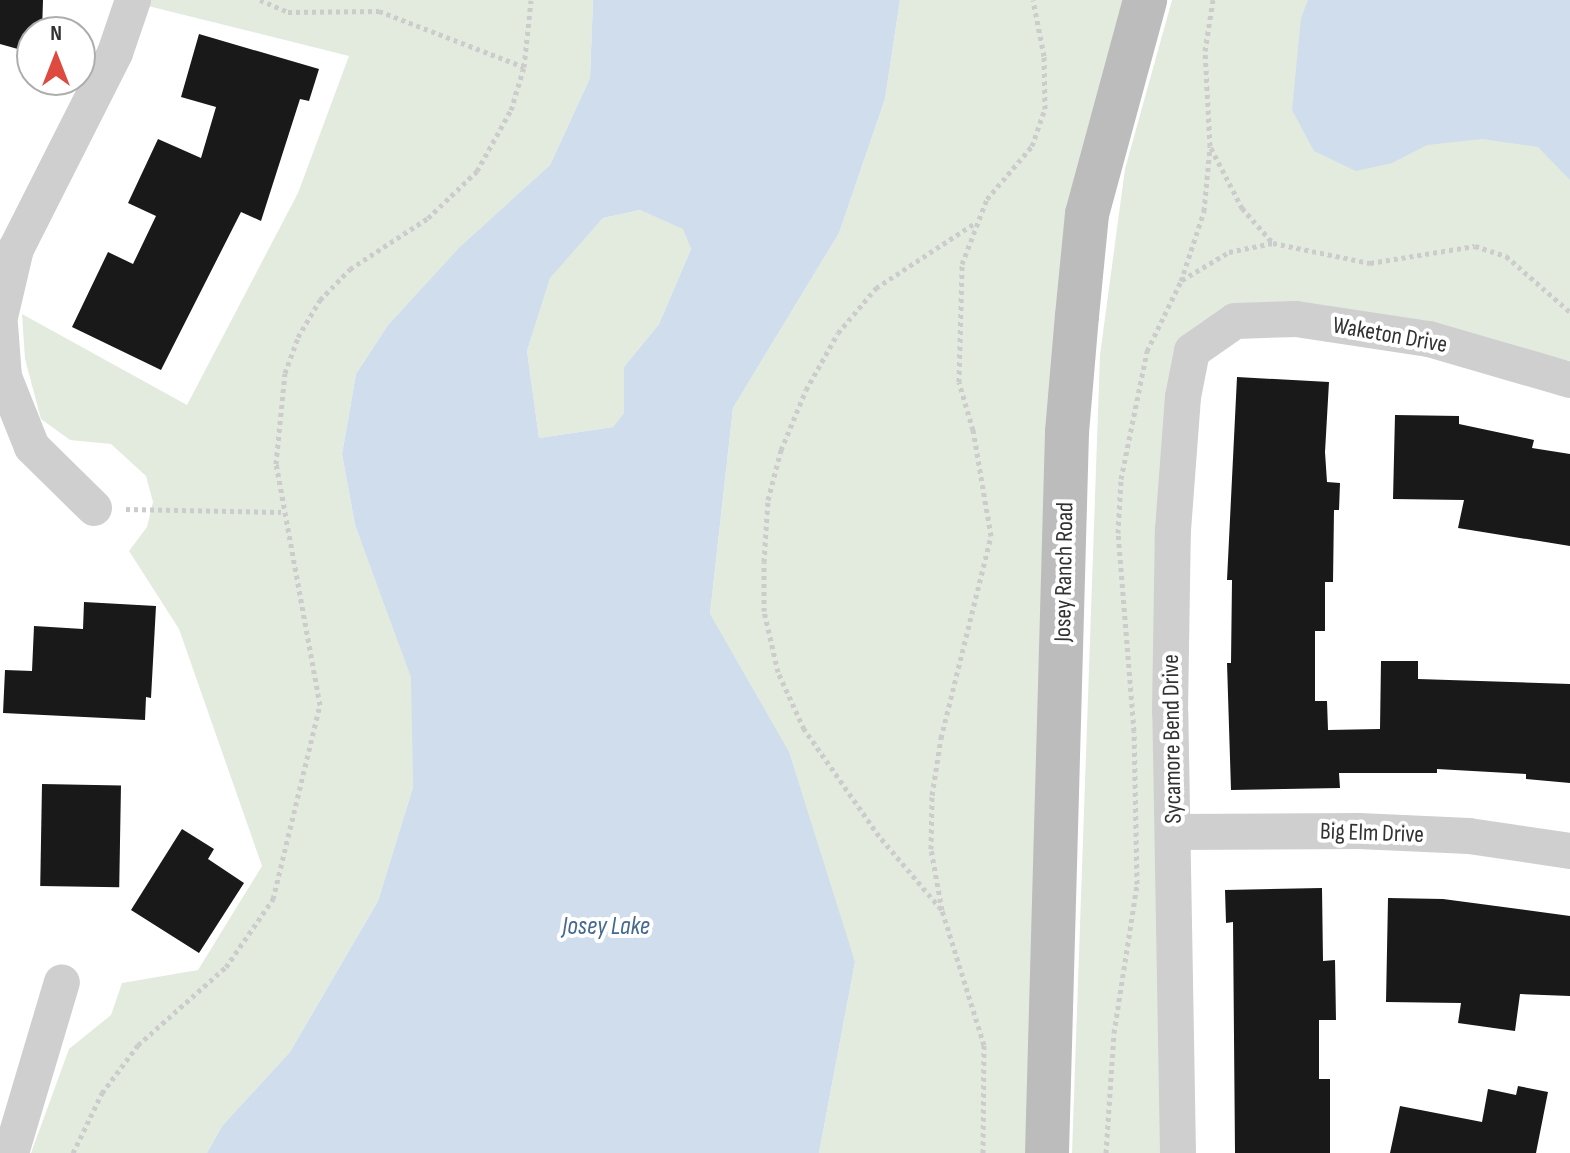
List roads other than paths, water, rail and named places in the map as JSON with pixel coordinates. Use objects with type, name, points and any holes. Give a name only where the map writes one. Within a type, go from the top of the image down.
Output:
[{"type":"street","points":[[0,317],[16,249],[115,53],[133,0]]},
{"type":"street","name":"Josey Ranch Road","points":[[1047,1153],[1067,432],[1087,214],[1145,0]]},
{"type":"street","name":"Waketon Drive","points":[[1210,334],[1235,321],[1296,319],[1429,339],[1570,380]]},
{"type":"street","points":[[0,325],[8,410],[32,447],[94,508]]},
{"type":"street","name":"Sycamore Bend Drive","points":[[1178,1153],[1170,712],[1176,485],[1192,351],[1210,334]]},
{"type":"street","name":"Big Elm Drive","points":[[1173,832],[1359,831],[1469,836],[1570,851]]},
{"type":"street","points":[[11,1153],[62,982]]},
{"type":"water","name":"Josey Lake","points":[[593,0],[900,0],[885,99],[839,233],[733,408],[710,614],[789,752],[855,962],[819,1153],[207,1153],[222,1126],[290,1052],[378,901],[413,787],[411,677],[355,525],[342,454],[356,374],[388,325],[460,247],[550,165],[590,78]],"holes":[[[640,210],[683,229],[691,249],[659,324],[624,367],[624,413],[613,427],[539,438],[527,351],[550,278],[603,218]]]},
{"type":"water","points":[[1308,0],[1570,0],[1570,180],[1538,147],[1482,139],[1427,145],[1392,163],[1356,171],[1314,151],[1292,110],[1301,18]]}]
